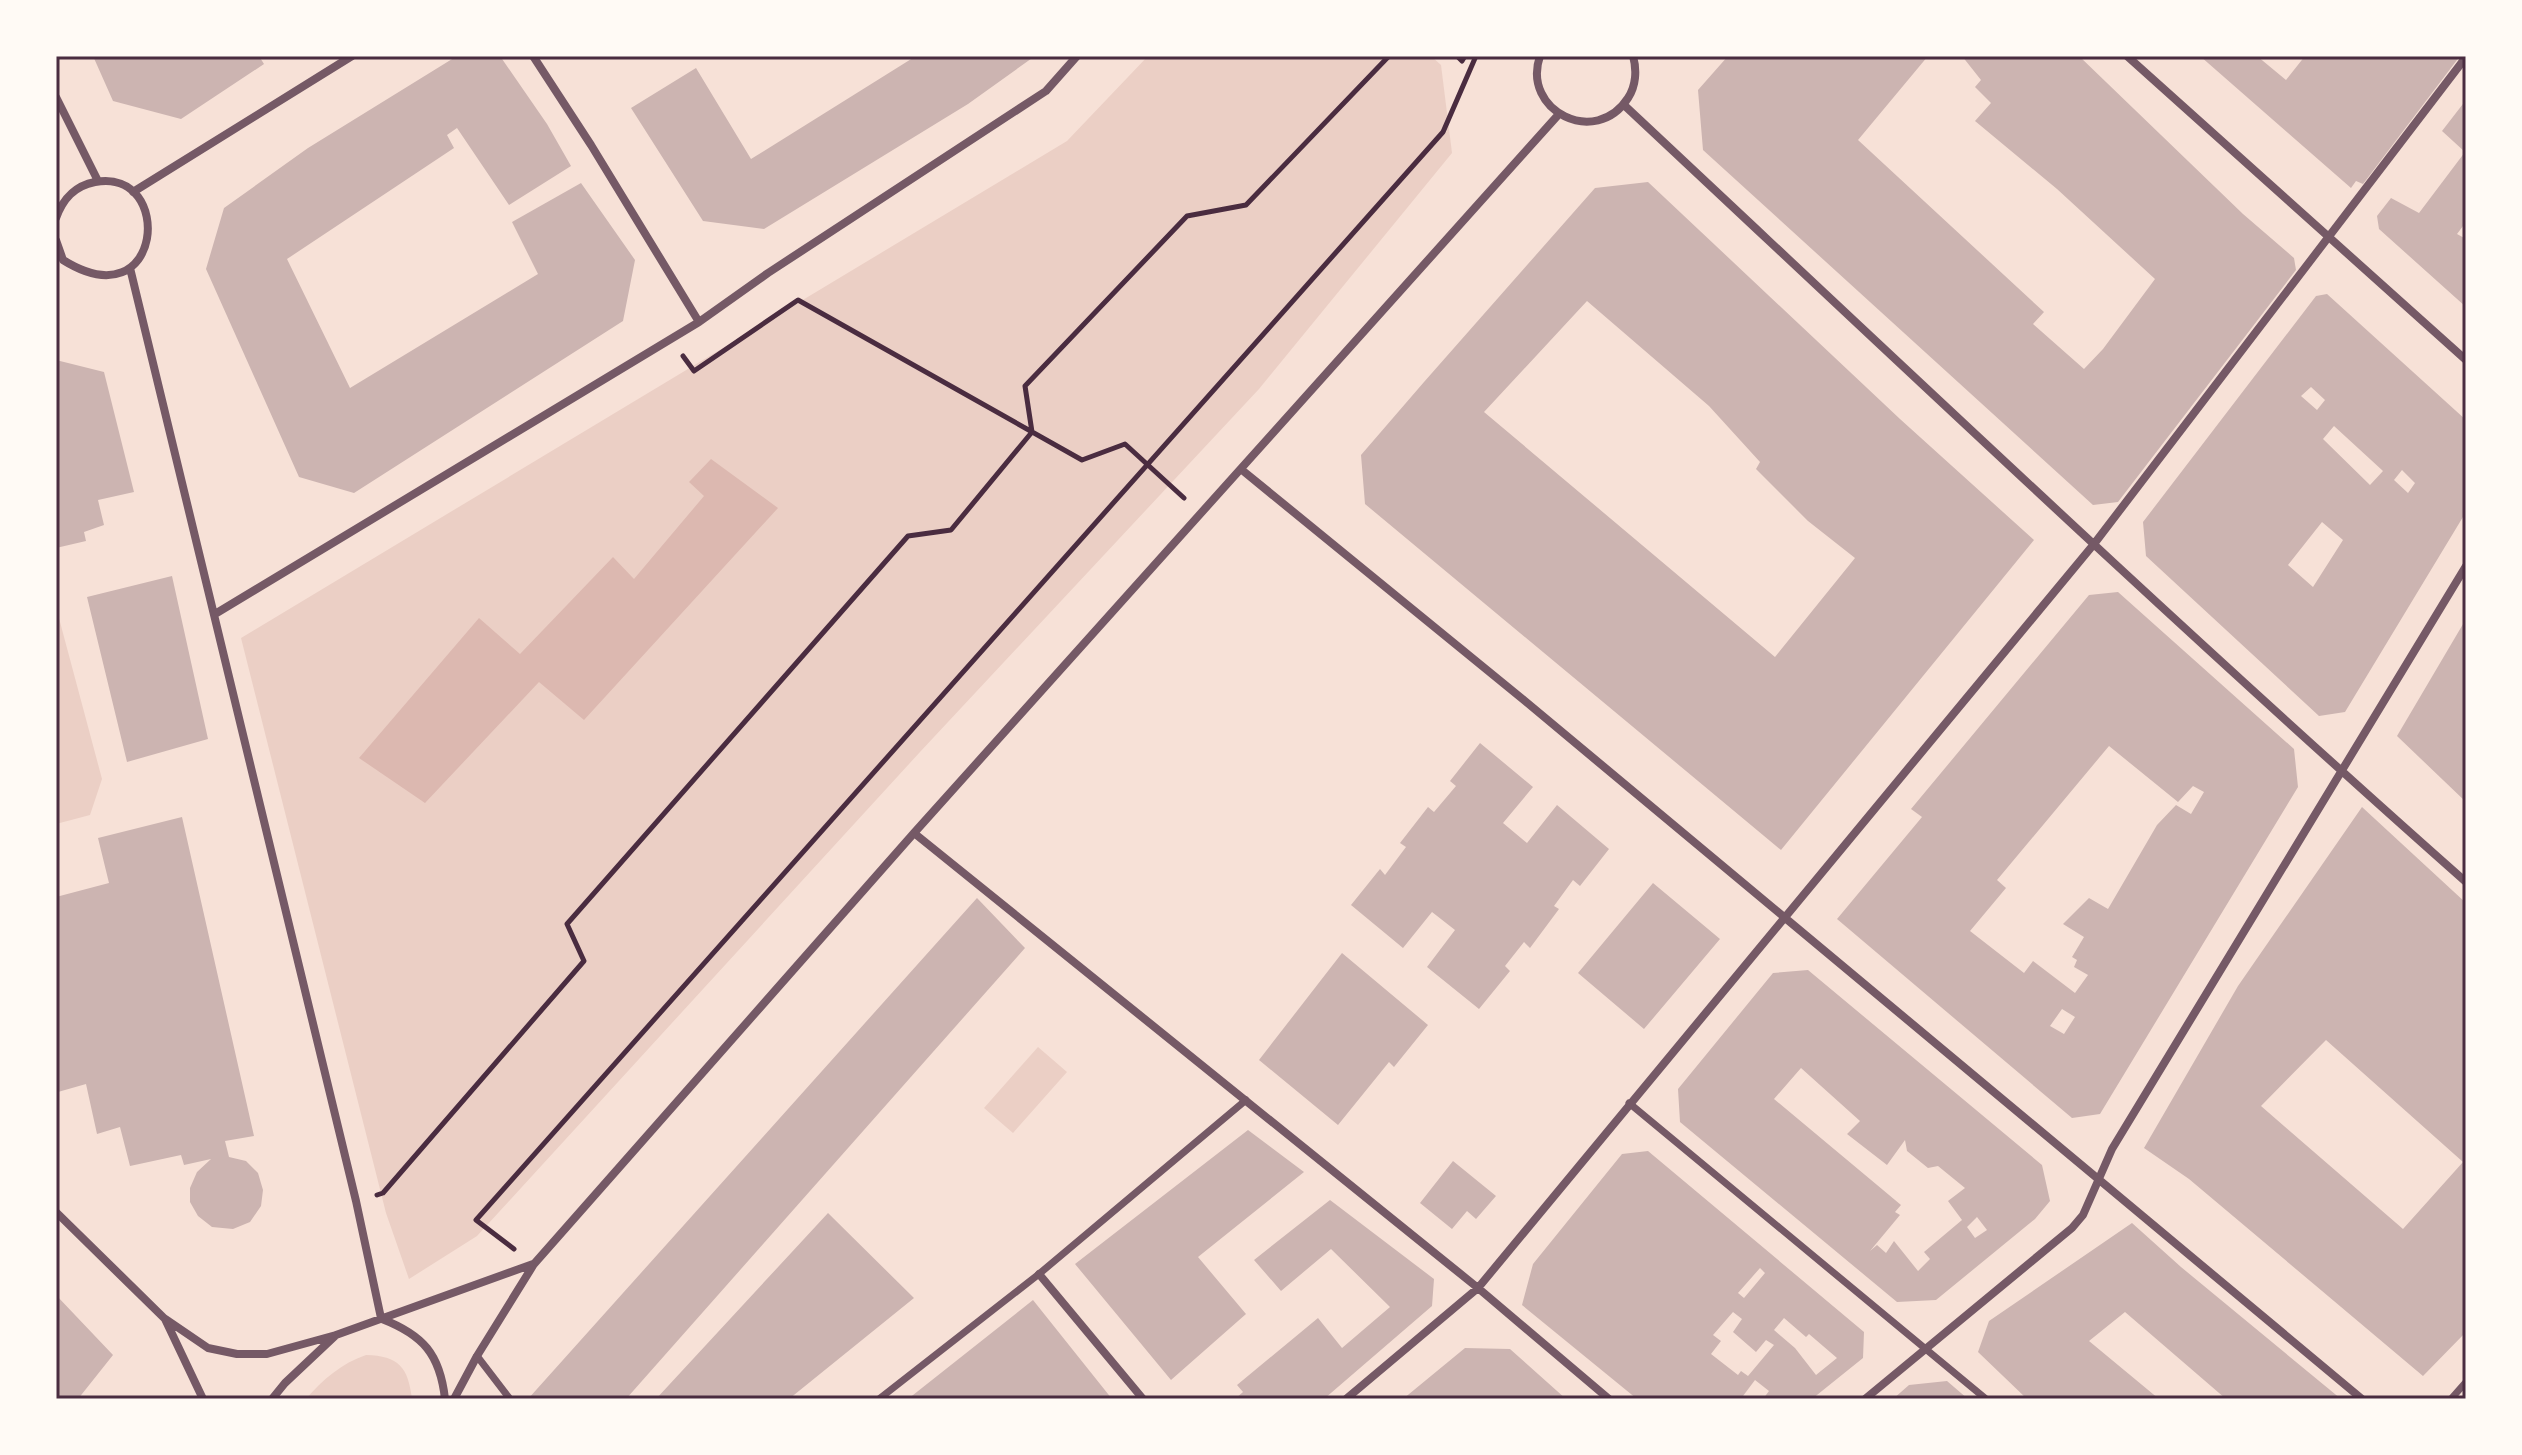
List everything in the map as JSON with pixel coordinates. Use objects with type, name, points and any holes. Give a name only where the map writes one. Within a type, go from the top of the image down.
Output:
[{"type":"street","points":[[133,192],[352,56]]},
{"type":"street","points":[[533,56],[699,322]]},
{"type":"street","points":[[215,614],[699,322],[781,264],[1046,91],[1077,56]]},
{"type":"street","points":[[1540,56],[1537,76],[1540,91],[1548,104],[1559,114],[1581,122],[1605,119],[1624,105],[1632,93],[1636,78],[1633,56]]},
{"type":"street","points":[[2127,56],[2466,360]]},
{"type":"street","points":[[1346,1399],[1478,1288],[2094,544],[2466,57]]},
{"type":"street","points":[[56,97],[98,181]]},
{"type":"street","points":[[1624,105],[2341,772],[2466,882]]},
{"type":"street","points":[[454,1399],[534,1264],[914,833],[1559,114]]},
{"type":"street","points":[[56,218],[61,205],[83,185],[98,181],[117,183],[133,192],[143,204],[150,232],[146,247],[130,268],[113,276],[96,276],[59,263],[56,240]]},
{"type":"street","points":[[130,268],[356,1201],[381,1318]]},
{"type":"street","points":[[1242,470],[1525,701],[2362,1399]]},
{"type":"street","points":[[1865,1399],[2072,1228],[2083,1215],[2120,1135],[2466,566]]},
{"type":"street","points":[[914,833],[1478,1288],[1609,1399]]},
{"type":"street","points":[[879,1399],[1039,1274],[1246,1100]]},
{"type":"street","points":[[1629,1103],[1986,1399]]},
{"type":"street","points":[[56,1212],[164,1318],[208,1348],[237,1354],[267,1354],[336,1335],[534,1264]]},
{"type":"street","points":[[1039,1274],[1143,1399]]},
{"type":"street","points":[[164,1318],[203,1399]]},
{"type":"street","points":[[381,1318],[408,1329],[425,1343],[437,1366],[445,1399]]},
{"type":"street","points":[[272,1399],[336,1335]]},
{"type":"street","points":[[477,1356],[510,1399]]},
{"type":"street","points":[[2451,1399],[2466,1382]]},
{"type":"path","points":[[356,1201],[383,1193],[584,961],[567,924],[908,536],[951,530],[1032,432],[1025,386],[1187,216],[1246,205],[1389,56]]},
{"type":"path","points":[[1457,56],[1462,61],[1465,56]]},
{"type":"path","points":[[534,1264],[476,1220],[1443,132],[1476,56]]},
{"type":"path","points":[[671,338],[694,371],[798,300],[1082,460],[1125,444],[1202,514]]},
{"type":"shaded area","points":[[1148,56],[1431,56],[1441,65],[1452,153],[1259,389],[920,752],[477,1236],[409,1279],[386,1213],[241,638],[1067,141]]},
{"type":"shaded area","points":[[711,459],[778,508],[584,720],[539,682],[425,803],[359,758],[479,618],[520,654],[613,557],[634,579],[704,496],[689,482]]},
{"type":"shaded area","points":[[56,607],[102,779],[90,815],[56,824]]},
{"type":"shaded area","points":[[1038,1047],[1067,1072],[1013,1133],[984,1108]]},
{"type":"shaded area","points":[[366,1355],[387,1358],[400,1365],[408,1379],[412,1399],[306,1399],[333,1373]]},
{"type":"building","points":[[93,56],[259,56],[264,64],[181,119],[113,101]]},
{"type":"building","points":[[457,56],[500,56],[547,124],[571,166],[509,205],[457,128],[447,135],[454,148],[287,259],[350,388],[538,274],[512,222],[581,183],[635,260],[623,321],[354,493],[299,477],[206,269],[224,208],[308,148]]},
{"type":"building","points":[[916,56],[1035,56],[968,104],[764,229],[703,221],[631,108],[696,68],[751,159]]},
{"type":"building","points":[[1728,56],[1928,56],[1858,140],[2044,312],[2033,324],[2084,369],[2103,349],[2155,279],[2057,189],[1975,121],[1991,103],[1975,87],[1981,80],[1962,56],[2079,56],[2243,214],[2294,258],[2296,270],[2118,502],[2093,505],[1703,150],[1698,90]]},
{"type":"building","points":[[2200,56],[2257,56],[2286,80],[2305,56],[2460,56],[2363,184],[2356,181],[2351,188]]},
{"type":"building","points":[[2466,100],[2466,222],[2457,234],[2466,239],[2466,307],[2379,229],[2377,216],[2391,198],[2419,213],[2465,152],[2442,131]]},
{"type":"building","points":[[1648,182],[1900,419],[2034,540],[1781,850],[1365,504],[1361,455],[1595,188]],"holes":[[[1587,301],[1709,406],[1760,462],[1756,469],[1808,521],[1855,558],[1775,657],[1484,412]]]},
{"type":"building","points":[[2327,294],[2466,420],[2466,512],[2345,712],[2319,716],[2146,556],[2143,522],[2316,296]],"holes":[[[2311,387],[2325,400],[2317,410],[2301,396]],[[2334,426],[2383,471],[2370,485],[2323,439]],[[2402,470],[2415,483],[2408,493],[2394,480]],[[2322,522],[2343,540],[2313,587],[2288,565]]]},
{"type":"building","points":[[56,360],[104,372],[134,492],[98,500],[104,525],[84,532],[86,541],[56,548]]},
{"type":"building","points":[[172,576],[208,739],[127,762],[87,597]]},
{"type":"building","points":[[2118,592],[2294,749],[2298,787],[2100,1114],[2072,1118],[1837,919],[1922,817],[1911,809],[2089,595]],"holes":[[[2109,746],[2178,802],[2193,786],[2204,792],[2191,814],[2176,805],[2157,825],[2108,909],[2089,898],[2063,924],[2084,937],[2072,957],[2077,960],[2074,967],[2088,975],[2075,993],[2033,961],[2024,973],[1970,931],[2006,888],[1997,880]],[[2062,1009],[2075,1017],[2064,1034],[2050,1026]]]},
{"type":"building","points":[[2466,619],[2466,802],[2397,736]]},
{"type":"building","points":[[1480,743],[1533,787],[1503,823],[1527,843],[1557,805],[1609,849],[1580,886],[1573,880],[1554,906],[1559,909],[1530,948],[1524,942],[1505,966],[1510,971],[1479,1009],[1427,967],[1455,930],[1432,912],[1403,948],[1351,905],[1380,869],[1385,875],[1406,847],[1400,843],[1428,807],[1434,812],[1456,786],[1450,781]]},
{"type":"building","points":[[2362,807],[2466,903],[2466,1332],[2423,1376],[2189,1179],[2144,1148],[2238,986]],"holes":[[[2326,1040],[2463,1162],[2403,1229],[2261,1106]]]},
{"type":"building","points":[[182,817],[254,1136],[225,1141],[229,1157],[246,1161],[258,1173],[263,1190],[261,1206],[250,1222],[233,1229],[212,1227],[198,1216],[190,1202],[190,1188],[197,1172],[211,1159],[184,1165],[181,1155],[130,1166],[120,1127],[97,1134],[86,1084],[58,1092],[56,1085],[56,897],[109,883],[98,838]]},
{"type":"building","points":[[1653,883],[1720,939],[1644,1029],[1578,973]]},
{"type":"building","points":[[977,898],[1025,948],[626,1399],[528,1399]]},
{"type":"building","points":[[1342,953],[1428,1025],[1394,1067],[1389,1062],[1338,1125],[1259,1060]]},
{"type":"building","points":[[1808,970],[2042,1165],[2050,1201],[2035,1219],[1936,1300],[1897,1302],[1680,1122],[1678,1089],[1773,973]],"holes":[[[1801,1068],[1860,1121],[1847,1134],[1887,1165],[1905,1140],[1907,1151],[1928,1168],[1938,1166],[1965,1188],[1948,1201],[1962,1220],[1924,1252],[1930,1259],[1918,1271],[1894,1241],[1886,1253],[1877,1245],[1870,1251],[1900,1215],[1895,1212],[1901,1205],[1774,1099]],[[1977,1217],[1987,1230],[1975,1238],[1967,1227]]]},
{"type":"building","points":[[1248,1130],[1304,1172],[1198,1257],[1246,1314],[1171,1380],[1075,1264]]},
{"type":"building","points":[[1648,1151],[1864,1332],[1863,1358],[1812,1399],[1763,1399],[1769,1391],[1755,1380],[1743,1396],[1747,1399],[1637,1399],[1522,1305],[1533,1264],[1622,1154]],"holes":[[[1760,1268],[1765,1273],[1744,1298],[1738,1293]],[[1733,1312],[1742,1319],[1733,1332],[1756,1352],[1766,1340],[1774,1345],[1748,1376],[1741,1371],[1738,1375],[1711,1354],[1721,1341],[1713,1335]],[[1784,1318],[1837,1358],[1816,1375],[1795,1348],[1774,1330]]]},
{"type":"building","points":[[1453,1161],[1496,1196],[1476,1219],[1467,1211],[1452,1229],[1420,1203]]},
{"type":"building","points":[[1330,1200],[1434,1279],[1432,1306],[1324,1399],[1235,1399],[1243,1392],[1237,1385],[1318,1318],[1342,1348],[1390,1307],[1331,1249],[1281,1291],[1254,1260]]},
{"type":"building","points":[[828,1213],[914,1298],[789,1399],[656,1399]]},
{"type":"building","points":[[2132,1223],[2341,1399],[2226,1399],[2125,1312],[2089,1341],[2159,1399],[2027,1399],[1978,1352],[1989,1321]]},
{"type":"building","points":[[56,1295],[113,1355],[78,1399],[56,1399]]},
{"type":"building","points":[[1033,1300],[1112,1399],[908,1399]]},
{"type":"building","points":[[1465,1348],[1510,1349],[1566,1399],[1403,1399]]},
{"type":"building","points":[[1947,1381],[1968,1399],[1893,1399],[1909,1385]]}]
